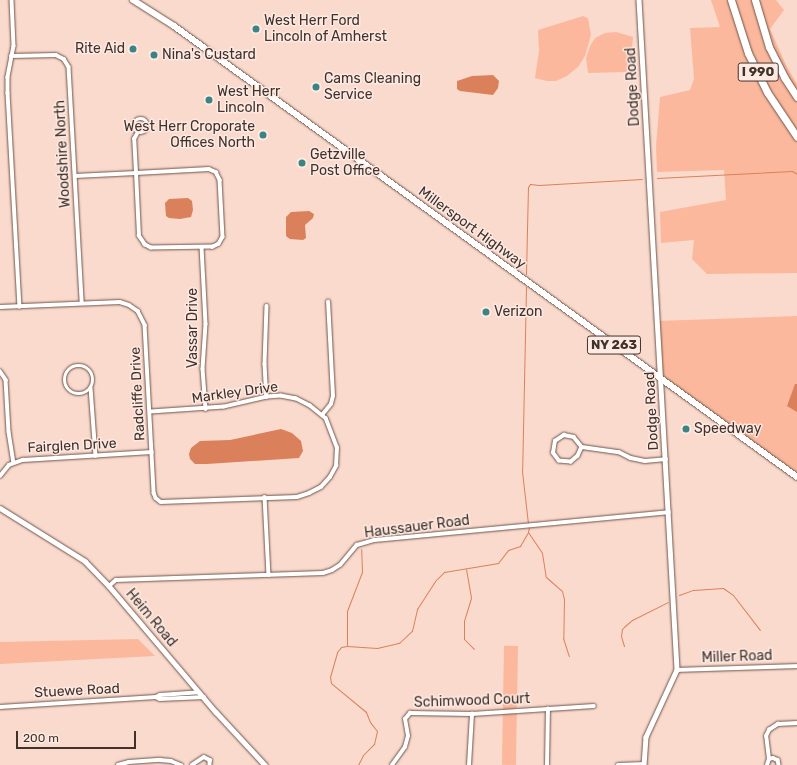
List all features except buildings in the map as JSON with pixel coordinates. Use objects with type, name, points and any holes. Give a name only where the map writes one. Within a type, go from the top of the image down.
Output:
[{"type":"highway","name":"I 990","points":[[731,0],[740,32],[767,92],[797,138]]},
{"type":"highway","name":"I 990","points":[[755,0],[770,47],[784,77],[797,97]]},
{"type":"main road","name":"Millersport Highway","points":[[133,0],[174,26],[797,477]]},
{"type":"street","points":[[12,0],[14,46],[11,56],[8,93],[20,307]]},
{"type":"street","name":"Dodge Road","points":[[639,0],[677,670],[646,738],[644,764]]},
{"type":"street","name":"Woodshire North","points":[[11,56],[56,55],[67,63],[69,71],[82,303]]},
{"type":"street","points":[[75,176],[136,173],[209,169],[216,172],[220,180],[223,237],[220,244],[213,247],[151,248],[145,245],[139,236],[136,173],[134,139],[138,132]]},
{"type":"street","name":"Vassar Drive","points":[[202,247],[206,324],[203,369],[206,409]]},
{"type":"street","name":"Radcliffe Drive","points":[[0,307],[115,302],[125,303],[134,307],[144,320],[151,412],[154,493],[159,502],[164,503],[265,497]]},
{"type":"street","points":[[322,415],[331,404],[333,396],[328,302]]},
{"type":"street","points":[[267,306],[265,364],[267,396]]},
{"type":"street","points":[[90,388],[84,393],[75,393],[70,391],[65,384],[68,371],[76,366],[85,367],[92,374],[93,379],[90,388],[96,456]]},
{"type":"street","points":[[0,371],[6,380],[9,432],[14,462]]},
{"type":"street","name":"Markley Drive","points":[[151,412],[224,407],[267,396],[281,396],[296,399],[310,406],[326,419],[338,448],[338,461],[330,477],[321,487],[304,495],[289,498],[265,497]]},
{"type":"street","points":[[582,447],[578,456],[571,462],[559,461],[553,453],[555,441],[564,435],[574,437],[582,447],[619,452],[631,458],[645,461],[666,459]]},
{"type":"street","name":"Fairglen Drive","points":[[0,476],[5,468],[14,462],[23,460],[152,452]]},
{"type":"street","points":[[265,497],[269,575]]},
{"type":"street","name":"Heim Road","points":[[0,508],[85,561],[109,586],[199,692],[265,765]]},
{"type":"street","name":"Haussauer Road","points":[[109,586],[116,580],[323,573],[340,565],[357,545],[374,540],[669,512]]},
{"type":"street","name":"Miller Road","points":[[677,670],[797,666]]},
{"type":"street","name":"Stuewe Road","points":[[156,698],[160,694],[199,692]]},
{"type":"street","name":"Stuewe Road","points":[[0,707],[156,698],[204,697]]},
{"type":"street","name":"Schimwood Court","points":[[392,765],[405,747],[408,736],[405,719],[408,715],[472,714],[594,706]]},
{"type":"street","points":[[547,765],[548,709]]},
{"type":"street","points":[[469,765],[472,714]]},
{"type":"street","points":[[767,765],[769,759],[766,736],[769,730],[778,724],[797,723]]},
{"type":"street","points":[[192,765],[204,757],[210,760],[210,765]]},
{"type":"street","points":[[769,759],[777,759],[780,765]]},
{"type":"street","points":[[118,765],[128,762],[160,760],[171,761],[181,765]]},
{"type":"street","points":[[618,765],[644,764]]},
{"type":"shaded area","points":[[711,0],[776,0],[784,10],[770,29],[787,67],[797,84],[797,273],[707,274],[692,259],[694,240],[661,243],[660,212],[726,200],[724,170],[657,172],[656,146],[660,97],[690,90],[694,79],[690,28],[720,27]]},
{"type":"shaded area","points":[[583,16],[588,18],[591,35],[585,56],[578,67],[567,76],[556,81],[547,81],[535,78],[539,51],[538,30]]},
{"type":"shaded area","points":[[616,32],[633,37],[630,69],[626,72],[588,73],[586,58],[590,46],[595,38],[605,33]]},
{"type":"shaded area","points":[[493,75],[499,81],[498,88],[493,95],[460,91],[457,89],[457,81],[472,76]]},
{"type":"shaded area","points":[[188,198],[192,201],[193,210],[191,217],[180,219],[169,218],[166,216],[165,203],[169,199]]},
{"type":"shaded area","points":[[309,211],[314,214],[313,218],[305,225],[306,238],[303,240],[290,239],[286,236],[286,217],[291,212]]},
{"type":"shaded area","points":[[797,316],[797,477],[661,380],[658,321]]},
{"type":"shaded area","points":[[795,384],[797,384],[797,412],[787,406]]},
{"type":"shaded area","points":[[281,429],[292,433],[301,441],[303,451],[299,458],[207,464],[195,464],[190,459],[189,454],[191,448],[200,441],[230,440]]},
{"type":"shaded area","points":[[138,639],[155,656],[0,664],[0,642]]},
{"type":"shaded area","points":[[504,646],[518,646],[516,765],[502,765]]},
{"type":"waterway","points":[[657,178],[792,171],[797,174]]},
{"type":"waterway","points":[[526,274],[528,187],[530,184],[539,185],[642,179]]},
{"type":"waterway","points":[[526,287],[522,471],[528,524]]},
{"type":"waterway","points":[[358,765],[363,755],[374,744],[377,731],[370,722],[366,712],[331,683],[330,677],[337,652],[341,647],[347,646],[377,648],[399,643],[412,631],[417,609],[435,581],[444,572],[498,563],[508,550],[520,546],[528,532],[529,527]]},
{"type":"waterway","points":[[528,532],[542,553],[546,577],[562,591],[564,599],[563,638],[569,656]]},
{"type":"waterway","points":[[347,645],[347,611],[362,572],[361,549]]},
{"type":"waterway","points":[[466,569],[471,598],[464,621],[464,639],[474,649]]},
{"type":"waterway","points":[[679,595],[693,590],[723,588],[733,595],[760,630]]},
{"type":"waterway","points":[[624,646],[621,636],[622,629],[632,620],[668,602]]},
{"type":"place","name":"West Herr Ford Lincoln of Amherst","points":[[256,29]]},
{"type":"place","name":"Rite Aid","points":[[133,49]]},
{"type":"place","name":"Nina's Custard","points":[[154,55]]},
{"type":"place","name":"Cams Cleaning Service","points":[[316,87]]},
{"type":"place","name":"West Herr Lincoln","points":[[209,100]]},
{"type":"place","name":"West Herr Croporate Offices North","points":[[263,135]]},
{"type":"place","name":"Getzville Post Office","points":[[302,163]]},
{"type":"place","name":"Verizon","points":[[486,312]]},
{"type":"place","name":"Speedway","points":[[686,429]]}]
